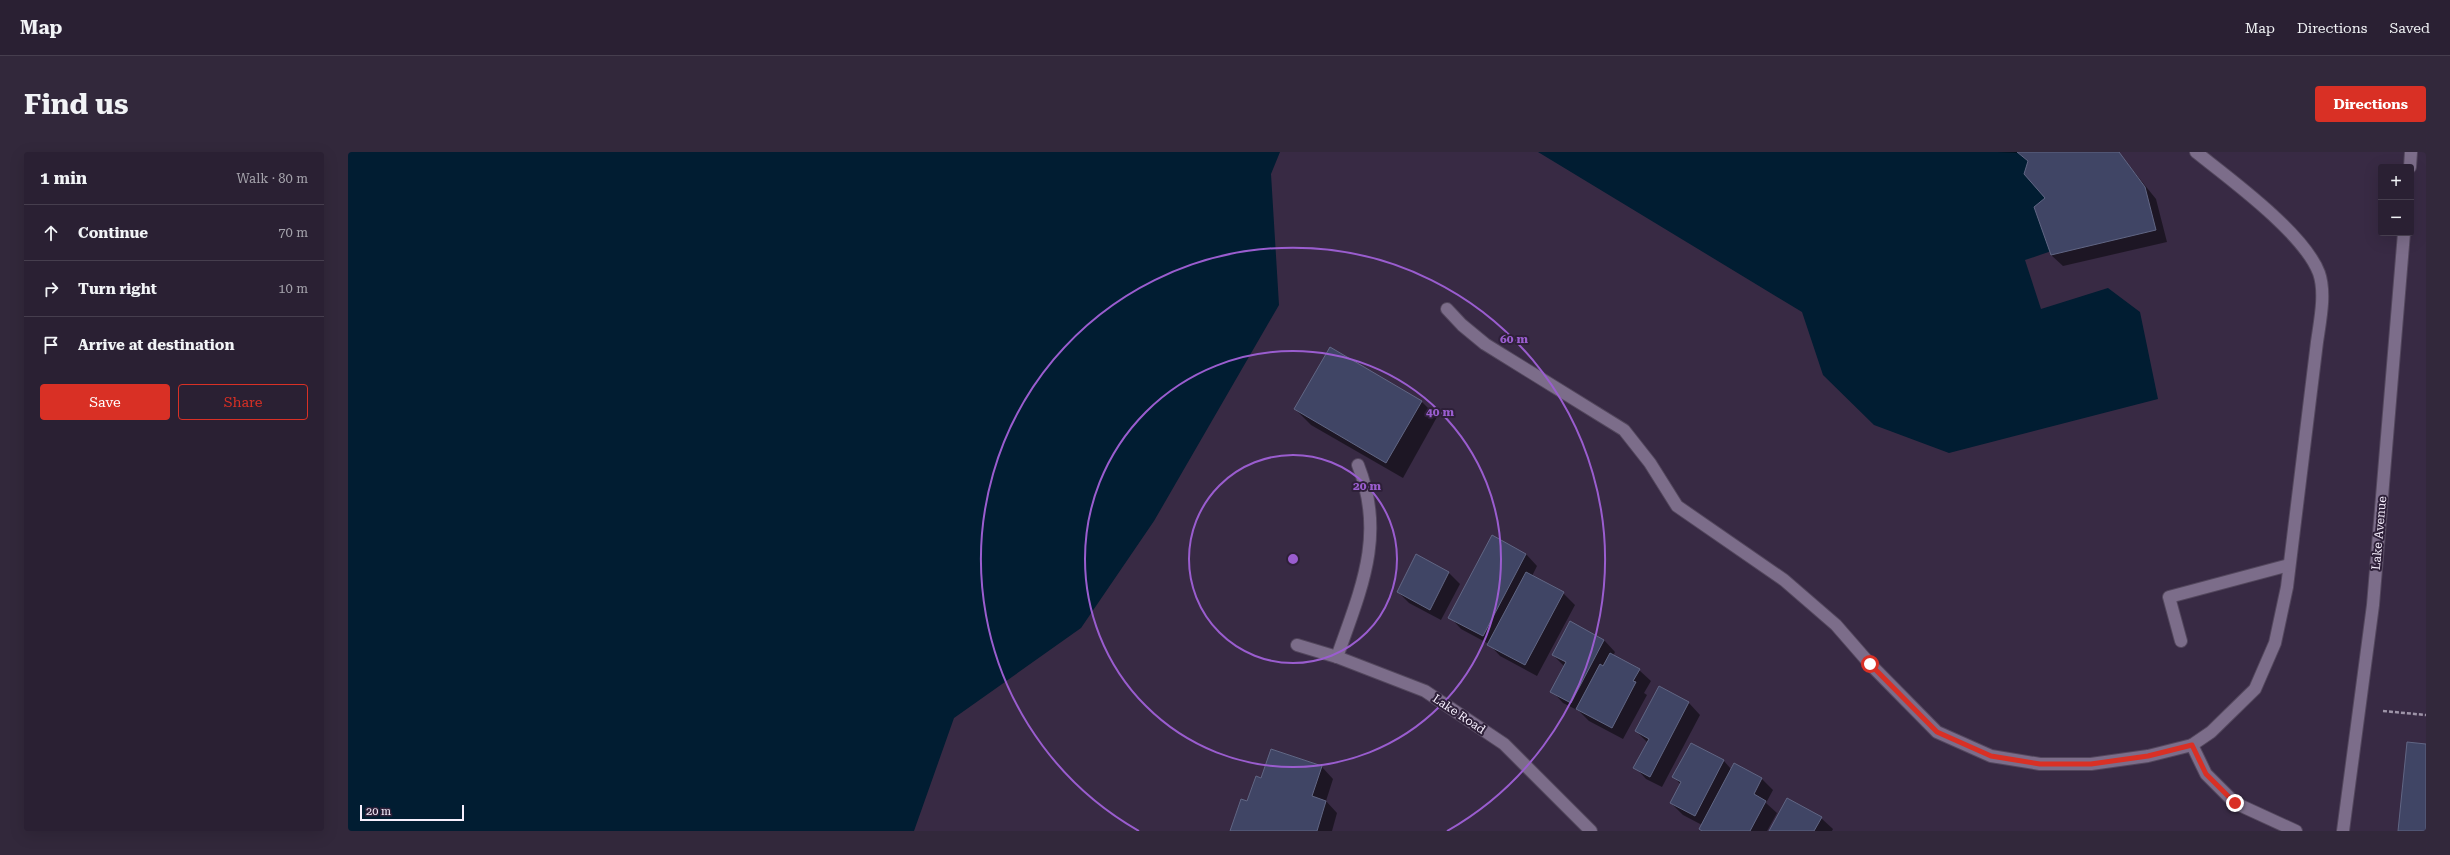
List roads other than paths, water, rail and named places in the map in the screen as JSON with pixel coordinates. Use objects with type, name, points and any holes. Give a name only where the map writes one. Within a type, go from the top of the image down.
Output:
[{"type":"street","points":[[1447,309],[1462,325],[1485,344],[1624,430],[1650,463],[1677,506],[1784,580],[1836,625],[1870,664],[1937,732],[1991,756],[2040,764],[2091,764],[2148,756],[2192,745],[2211,732],[2255,689],[2274,643],[2289,565],[2322,303],[2319,274],[2307,251],[2256,200],[2196,152]]},
{"type":"street","points":[[2410,164],[2411,152]]},
{"type":"street","name":"Lake Avenue","points":[[2342,831],[2373,606],[2404,236]]},
{"type":"street","points":[[1337,657],[1362,584],[1370,554],[1372,518],[1367,488],[1358,465]]},
{"type":"street","points":[[2181,641],[2169,596],[2289,565]]},
{"type":"street","name":"Lake Road","points":[[1297,645],[1337,657],[1424,691],[1504,744],[1591,831]]},
{"type":"street","points":[[2192,745],[2206,774],[2235,803],[2296,831]]},
{"type":"water","points":[[348,152],[1280,152],[1271,174],[1279,305],[1154,521],[1081,628],[954,718],[914,831],[348,831]]},
{"type":"water","points":[[1538,152],[2043,152],[2093,237],[2025,260],[2041,309],[2108,288],[2140,312],[2158,399],[1949,453],[1874,425],[1823,375],[1802,312]]}]
